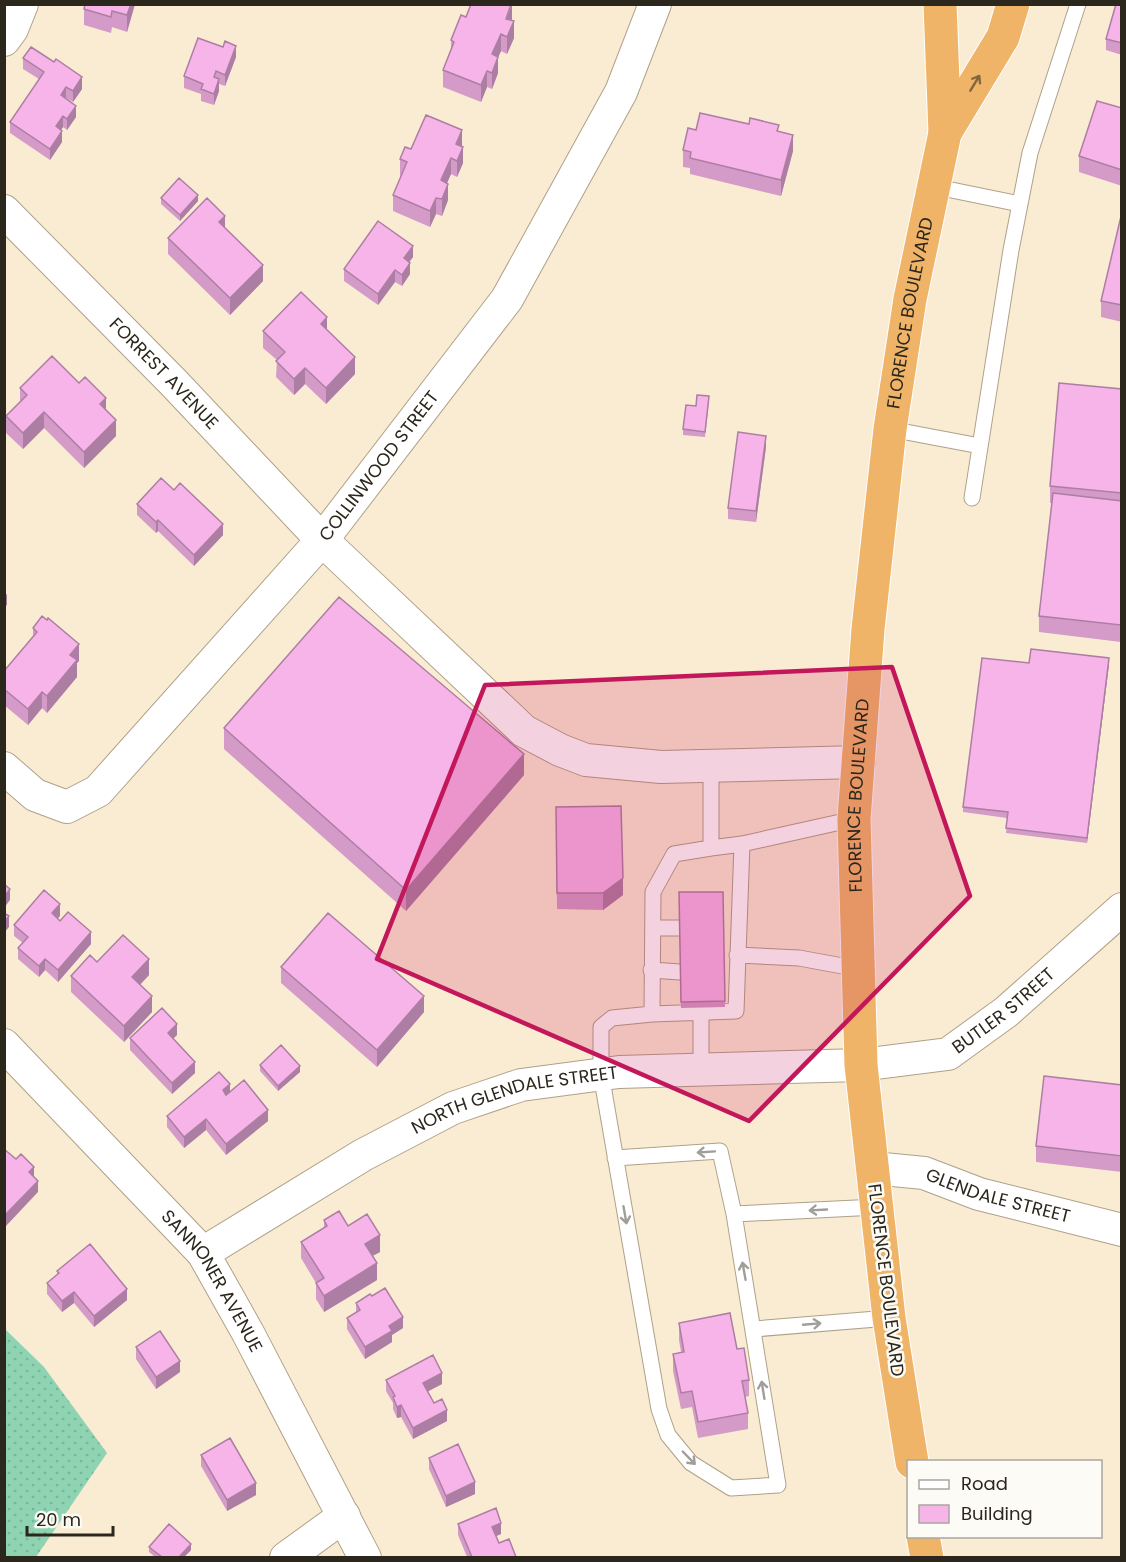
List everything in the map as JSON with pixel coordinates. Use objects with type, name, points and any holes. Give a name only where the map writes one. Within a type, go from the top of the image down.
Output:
[{"type":"highway","name":"FLORENCE BOULEVARD","points":[[912,1460],[889,1318],[861,1065],[854,819],[868,629],[890,429],[910,299],[945,133],[940,4]]},
{"type":"highway","name":"FLORENCE BOULEVARD","points":[[945,133],[1003,37],[1013,4]]},
{"type":"highway","points":[[923,1538],[927,1557]]},
{"type":"street","points":[[4,40],[12,29],[22,4]]},
{"type":"street","name":"COLLINWOOD STREET","points":[[4,768],[35,795],[67,807],[98,791],[322,540],[507,299],[621,92],[655,4]]},
{"type":"street","name":"FORREST AVENUE","points":[[4,211],[174,383],[322,540],[524,731],[560,750],[586,760],[661,767],[859,762]]},
{"type":"street","name":"BUTLER STREET","points":[[861,1065],[948,1054],[1006,1012],[1122,909]]},
{"type":"street","name":"SANNONER AVENUE","points":[[4,1045],[203,1253],[248,1333],[365,1557]]},
{"type":"street","name":"NORTH GLENDALE STREET","points":[[203,1253],[363,1155],[453,1108],[521,1085],[601,1074],[861,1065]]},
{"type":"street","name":"GLENDALE STREET","points":[[873,1168],[924,1173],[979,1194],[1122,1230]]},
{"type":"street","points":[[286,1557],[344,1516]]},
{"type":"lane","points":[[972,498],[1030,153],[1078,4]]},
{"type":"lane","points":[[932,186],[1020,204]]},
{"type":"lane","points":[[890,429],[980,446]]},
{"type":"lane","points":[[711,766],[711,848]]},
{"type":"lane","points":[[651,1014],[653,892],[674,854],[742,844],[854,819]]},
{"type":"lane","points":[[615,1158],[720,1151],[734,1214],[754,1329],[778,1485],[731,1488],[692,1463],[668,1435],[659,1409],[615,1158],[601,1074],[601,1027],[612,1018],[736,1011],[730,972],[737,954],[731,928],[742,844]]},
{"type":"lane","points":[[653,928],[680,928]]},
{"type":"lane","points":[[737,954],[799,958],[859,969]]},
{"type":"lane","points":[[651,970],[681,972]]},
{"type":"lane","points":[[701,1012],[701,1070]]},
{"type":"lane","points":[[734,1214],[877,1207]]},
{"type":"lane","points":[[754,1329],[889,1318]]},
{"type":"highlighted area","points":[[892,667],[970,896],[749,1121],[377,959],[485,685]]},
{"type":"green space","points":[[5,1329],[44,1367],[107,1453],[36,1557],[5,1557]]},
{"type":"building","points":[[85,4],[131,4],[127,15],[112,11],[111,17],[84,9]]},
{"type":"building","points":[[471,4],[511,4],[506,19],[514,21],[507,37],[501,34],[492,54],[498,57],[492,73],[487,71],[481,85],[443,70],[461,15],[466,17]]},
{"type":"building","points":[[1116,4],[1122,4],[1122,43],[1106,39]]},
{"type":"building","points":[[198,38],[223,47],[225,41],[236,46],[225,75],[216,71],[214,77],[219,79],[214,94],[201,89],[203,84],[184,76]]},
{"type":"building","points":[[31,47],[54,62],[56,59],[82,77],[73,91],[66,87],[61,95],[76,106],[67,119],[63,116],[56,126],[62,131],[50,149],[10,122],[44,72],[23,58]]},
{"type":"building","points":[[1097,101],[1122,108],[1122,170],[1079,156]]},
{"type":"building","points":[[700,113],[749,124],[750,118],[779,125],[777,131],[793,135],[781,180],[690,158],[691,152],[683,150],[688,128],[696,130]]},
{"type":"building","points":[[426,115],[462,130],[456,144],[463,147],[457,161],[451,158],[441,180],[448,184],[442,199],[436,198],[430,211],[393,195],[407,162],[400,159],[405,147],[411,149]]},
{"type":"building","points":[[179,178],[198,195],[180,215],[161,198]]},
{"type":"building","points":[[207,198],[225,216],[219,222],[263,265],[230,298],[168,238]]},
{"type":"building","points":[[1122,212],[1122,305],[1101,301]]},
{"type":"building","points":[[378,221],[413,246],[404,258],[410,263],[402,275],[395,270],[378,294],[344,269]]},
{"type":"building","points":[[301,292],[327,317],[321,324],[355,357],[326,388],[305,368],[294,379],[276,361],[285,352],[263,331]]},
{"type":"building","points":[[52,356],[79,383],[85,377],[106,398],[100,404],[116,420],[84,452],[44,412],[23,433],[6,416],[27,395],[20,388]]},
{"type":"building","points":[[1059,383],[1122,389],[1122,493],[1050,486]]},
{"type":"building","points":[[697,395],[709,396],[705,432],[683,429],[686,405],[696,406]]},
{"type":"building","points":[[738,432],[766,436],[756,511],[728,508]]},
{"type":"building","points":[[161,478],[174,490],[180,483],[223,524],[194,555],[158,520],[156,522],[137,504]]},
{"type":"building","points":[[1053,493],[1122,501],[1121,625],[1039,616]]},
{"type":"building","points":[[339,597],[524,754],[406,890],[224,728]]},
{"type":"building","points":[[42,616],[47,620],[48,618],[79,644],[70,655],[77,660],[47,696],[42,692],[28,709],[4,689],[4,671],[37,632],[33,628]]},
{"type":"building","points":[[1031,649],[1109,658],[1087,838],[1006,828],[1008,812],[963,807],[982,658],[1029,663]]},
{"type":"building","points":[[621,806],[623,878],[603,893],[557,893],[556,807]]},
{"type":"building","points":[[4,884],[10,889],[4,897]]},
{"type":"building","points":[[44,890],[60,904],[52,913],[60,921],[68,912],[91,932],[58,970],[45,959],[39,966],[18,948],[28,937],[14,925]]},
{"type":"building","points":[[679,892],[723,892],[725,1001],[681,1002]]},
{"type":"building","points":[[328,913],[424,996],[377,1050],[281,967]]},
{"type":"building","points":[[123,935],[149,959],[132,977],[152,996],[124,1026],[71,976],[90,955],[97,962]]},
{"type":"building","points":[[162,1008],[177,1024],[168,1033],[195,1062],[172,1083],[130,1038]]},
{"type":"building","points":[[281,1045],[300,1066],[278,1086],[260,1065]]},
{"type":"building","points":[[219,1072],[230,1084],[223,1090],[226,1095],[244,1080],[268,1110],[226,1144],[206,1119],[184,1137],[167,1116]]},
{"type":"building","points":[[1044,1076],[1122,1085],[1122,1156],[1036,1146]]},
{"type":"building","points":[[4,1149],[16,1159],[21,1154],[34,1167],[29,1172],[38,1181],[6,1214],[4,1213]]},
{"type":"building","points":[[339,1211],[348,1226],[367,1214],[380,1235],[365,1244],[377,1263],[324,1296],[316,1283],[324,1278],[301,1242],[327,1226],[324,1220]]},
{"type":"building","points":[[90,1244],[127,1289],[94,1316],[74,1292],[62,1301],[47,1283],[59,1273],[57,1271]]},
{"type":"building","points":[[385,1288],[403,1317],[389,1326],[392,1331],[365,1347],[347,1318],[360,1310],[356,1303]]},
{"type":"building","points":[[730,1313],[737,1349],[744,1348],[749,1380],[742,1381],[748,1413],[698,1422],[692,1391],[681,1393],[673,1354],[684,1352],[679,1323]]},
{"type":"building","points":[[160,1331],[180,1361],[156,1377],[136,1347]]},
{"type":"building","points":[[433,1355],[442,1373],[423,1383],[434,1403],[442,1399],[447,1410],[413,1428],[401,1405],[397,1407],[393,1397],[395,1396],[386,1380]]},
{"type":"building","points":[[230,1438],[256,1483],[227,1500],[201,1455]]},
{"type":"building","points":[[458,1444],[475,1482],[446,1496],[429,1458]]},
{"type":"building","points":[[496,1508],[501,1523],[492,1527],[499,1543],[509,1539],[516,1557],[472,1557],[458,1524]]},
{"type":"building","points":[[169,1524],[191,1544],[179,1557],[162,1557],[149,1547]]}]
